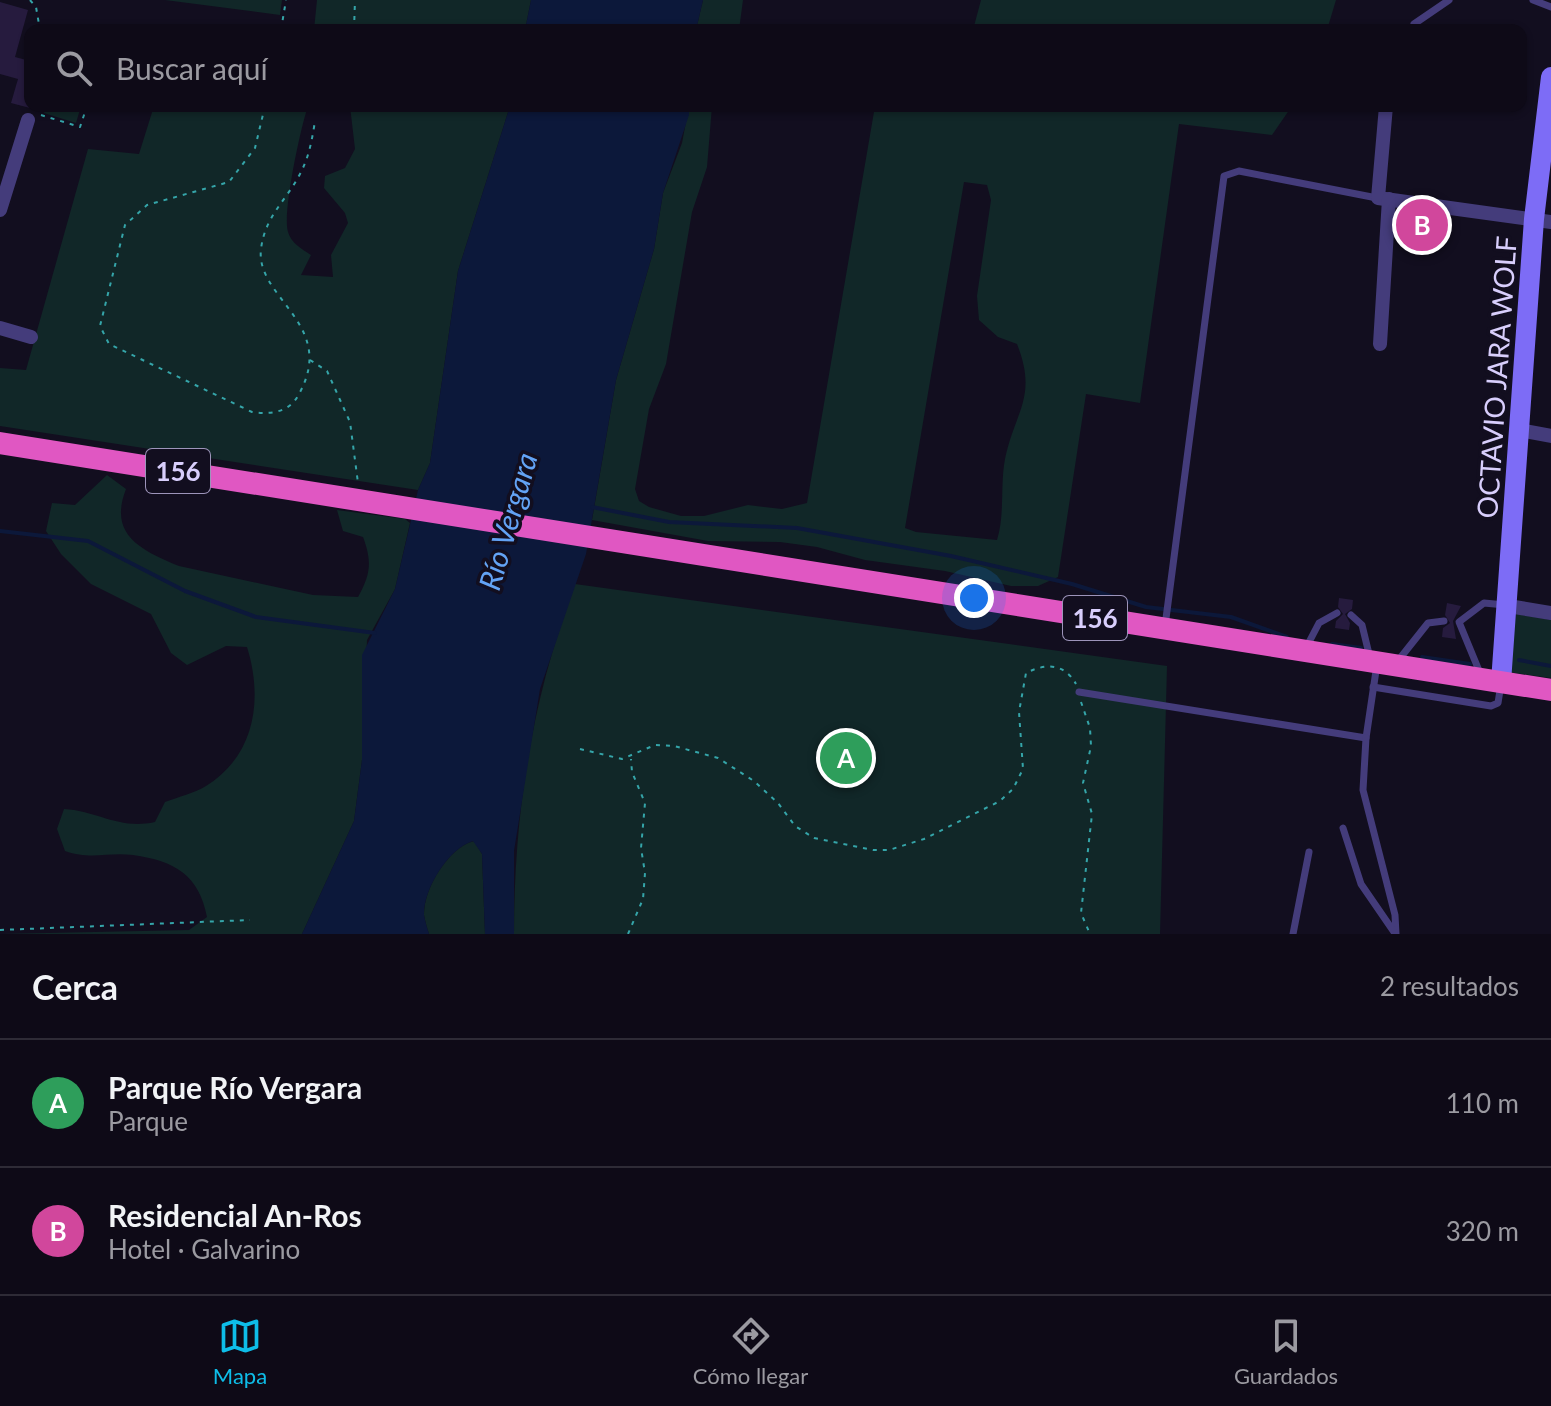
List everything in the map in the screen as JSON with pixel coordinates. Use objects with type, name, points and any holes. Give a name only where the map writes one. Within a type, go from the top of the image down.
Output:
[{"type":"highway","name":"156","points":[[0,443],[1551,690]]},
{"type":"main road","name":"OCTAVIO JARA WOLF","points":[[1492,680],[1508,606],[1520,430],[1543,221],[1551,77]]},
{"type":"street","points":[[1380,344],[1386,112]]},
{"type":"street","points":[[0,210],[30,116]]},
{"type":"street","points":[[1383,199],[1543,221]]},
{"type":"street","points":[[0,328],[31,337]]},
{"type":"street","points":[[1520,430],[1551,436]]},
{"type":"street","points":[[1508,606],[1551,613]]},
{"type":"lane","points":[[1414,24],[1449,0]]},
{"type":"lane","points":[[1533,0],[1551,7]]},
{"type":"lane","points":[[1165,629],[1224,176],[1239,171],[1383,199]]},
{"type":"lane","points":[[1373,687],[1491,706],[1498,703],[1492,680],[1459,622],[1484,603],[1508,606]]},
{"type":"lane","points":[[1306,649],[1319,623],[1337,613]]},
{"type":"lane","points":[[1351,615],[1362,625],[1381,663]]},
{"type":"lane","points":[[1395,934],[1395,915],[1363,790],[1373,687],[1381,663],[1428,623],[1444,621]]},
{"type":"lane","points":[[1079,692],[1366,738]]},
{"type":"lane","points":[[1343,828],[1361,884],[1395,934]]},
{"type":"lane","points":[[1293,934],[1309,852]]},
{"type":"path","points":[[30,0],[36,7],[39,24]]},
{"type":"path","points":[[282,24],[286,0]]},
{"type":"path","points":[[354,24],[355,0]]},
{"type":"path","points":[[30,116],[80,127],[85,112]]},
{"type":"path","points":[[264,112],[255,148],[229,182],[147,205],[135,213],[121,235],[100,326],[109,344],[252,412],[271,415],[294,402],[308,372],[306,340],[296,316],[263,272],[260,252],[267,220],[298,178],[309,154],[315,121]]},
{"type":"path","points":[[309,360],[327,371],[350,422],[359,473],[356,499]]},
{"type":"path","points":[[580,749],[622,759],[655,745],[674,746],[718,758],[754,781],[778,803],[795,826],[814,838],[889,850],[924,839],[1000,801],[1013,789],[1023,769],[1019,712],[1026,673],[1047,665],[1061,668],[1070,673],[1090,728],[1091,746],[1083,783],[1092,814],[1081,913],[1090,934]]},
{"type":"path","points":[[628,934],[643,899],[645,873],[641,848],[645,803],[632,772],[630,758]]},
{"type":"path","points":[[0,930],[250,920]]},
{"type":"green space","points":[[165,0],[282,0],[280,15]]},
{"type":"green space","points":[[317,0],[531,0],[526,24],[315,24]]},
{"type":"green space","points":[[703,0],[743,0],[740,24],[697,24]]},
{"type":"green space","points":[[981,0],[1336,0],[1329,24],[975,24]]},
{"type":"green space","points":[[44,112],[79,112],[76,123]]},
{"type":"green space","points":[[152,112],[306,112],[288,200],[287,226],[292,240],[311,255],[301,275],[333,277],[331,255],[348,223],[345,213],[324,188],[325,176],[345,168],[355,149],[351,112],[508,112],[458,271],[430,463],[418,490],[0,426],[0,368],[26,370],[88,149],[139,154]]},
{"type":"green space","points":[[688,112],[712,112],[707,167],[692,212],[666,364],[649,409],[635,489],[639,501],[681,516],[704,516],[748,505],[782,509],[807,503],[874,112],[1288,112],[1272,135],[1179,124],[1140,403],[1086,394],[1058,577],[1038,586],[1011,586],[945,571],[865,560],[817,547],[780,542],[708,541],[592,520],[616,380],[654,249],[663,193],[682,143]],"holes":[[[964,182],[987,185],[991,200],[977,296],[979,320],[998,337],[1017,344],[1025,378],[1023,403],[1005,459],[997,540],[916,532],[905,528]]]},
{"type":"green space","points":[[107,475],[126,489],[121,518],[125,529],[132,539],[152,554],[179,566],[313,595],[358,597],[368,574],[369,560],[363,537],[343,531],[337,510],[405,519],[410,523],[395,589],[367,640],[362,760],[354,821],[302,934],[0,934],[189,930],[207,917],[198,890],[183,872],[173,866],[133,855],[83,855],[65,851],[57,829],[64,809],[130,824],[155,822],[165,802],[206,786],[236,758],[245,742],[254,705],[252,666],[247,647],[226,646],[187,665],[171,653],[151,614],[91,584],[61,554],[46,531],[52,503],[75,505]]},
{"type":"green space","points":[[575,584],[1167,666],[1160,934],[514,934],[517,844],[528,756],[547,670]]},
{"type":"green space","points":[[1516,614],[1551,620],[1551,678],[1508,672]]},
{"type":"green space","points":[[474,841],[482,854],[485,934],[429,934],[424,915],[433,882],[456,851]]},
{"type":"water","points":[[531,0],[703,0],[697,24],[526,24]]},
{"type":"water","name":"Río Vergara","points":[[508,112],[689,112],[663,193],[654,249],[616,380],[586,554],[540,689],[514,851],[514,934],[485,934],[482,854],[473,841],[455,852],[433,882],[424,915],[429,934],[302,934],[354,821],[362,760],[362,655],[395,589],[418,490],[430,463],[458,271]]},
{"type":"building","points":[[0,2],[28,10],[15,57],[24,59],[24,106],[11,103],[18,79],[0,74]]},
{"type":"building","points":[[1339,598],[1353,600],[1352,609],[1345,614],[1350,623],[1349,630],[1335,628],[1336,621],[1343,614],[1338,607]]},
{"type":"building","points":[[1447,603],[1461,606],[1453,621],[1456,639],[1442,637],[1443,628],[1450,623],[1445,615]]},
{"type":"waterway","points":[[592,507],[669,522],[797,528],[951,556],[1072,584],[1146,607],[1231,617],[1287,637]]},
{"type":"waterway","points":[[0,531],[88,541],[185,591],[256,617],[375,633]]},
{"type":"waterway","points":[[1332,644],[1361,648]]},
{"type":"waterway","points":[[1422,657],[1470,664]]},
{"type":"waterway","points":[[1519,660],[1551,666]]},
{"type":"place","name":"Residencial An-Ros","points":[[1422,225]]},
{"type":"place","name":"Parque Río Vergara","points":[[846,758]]}]
